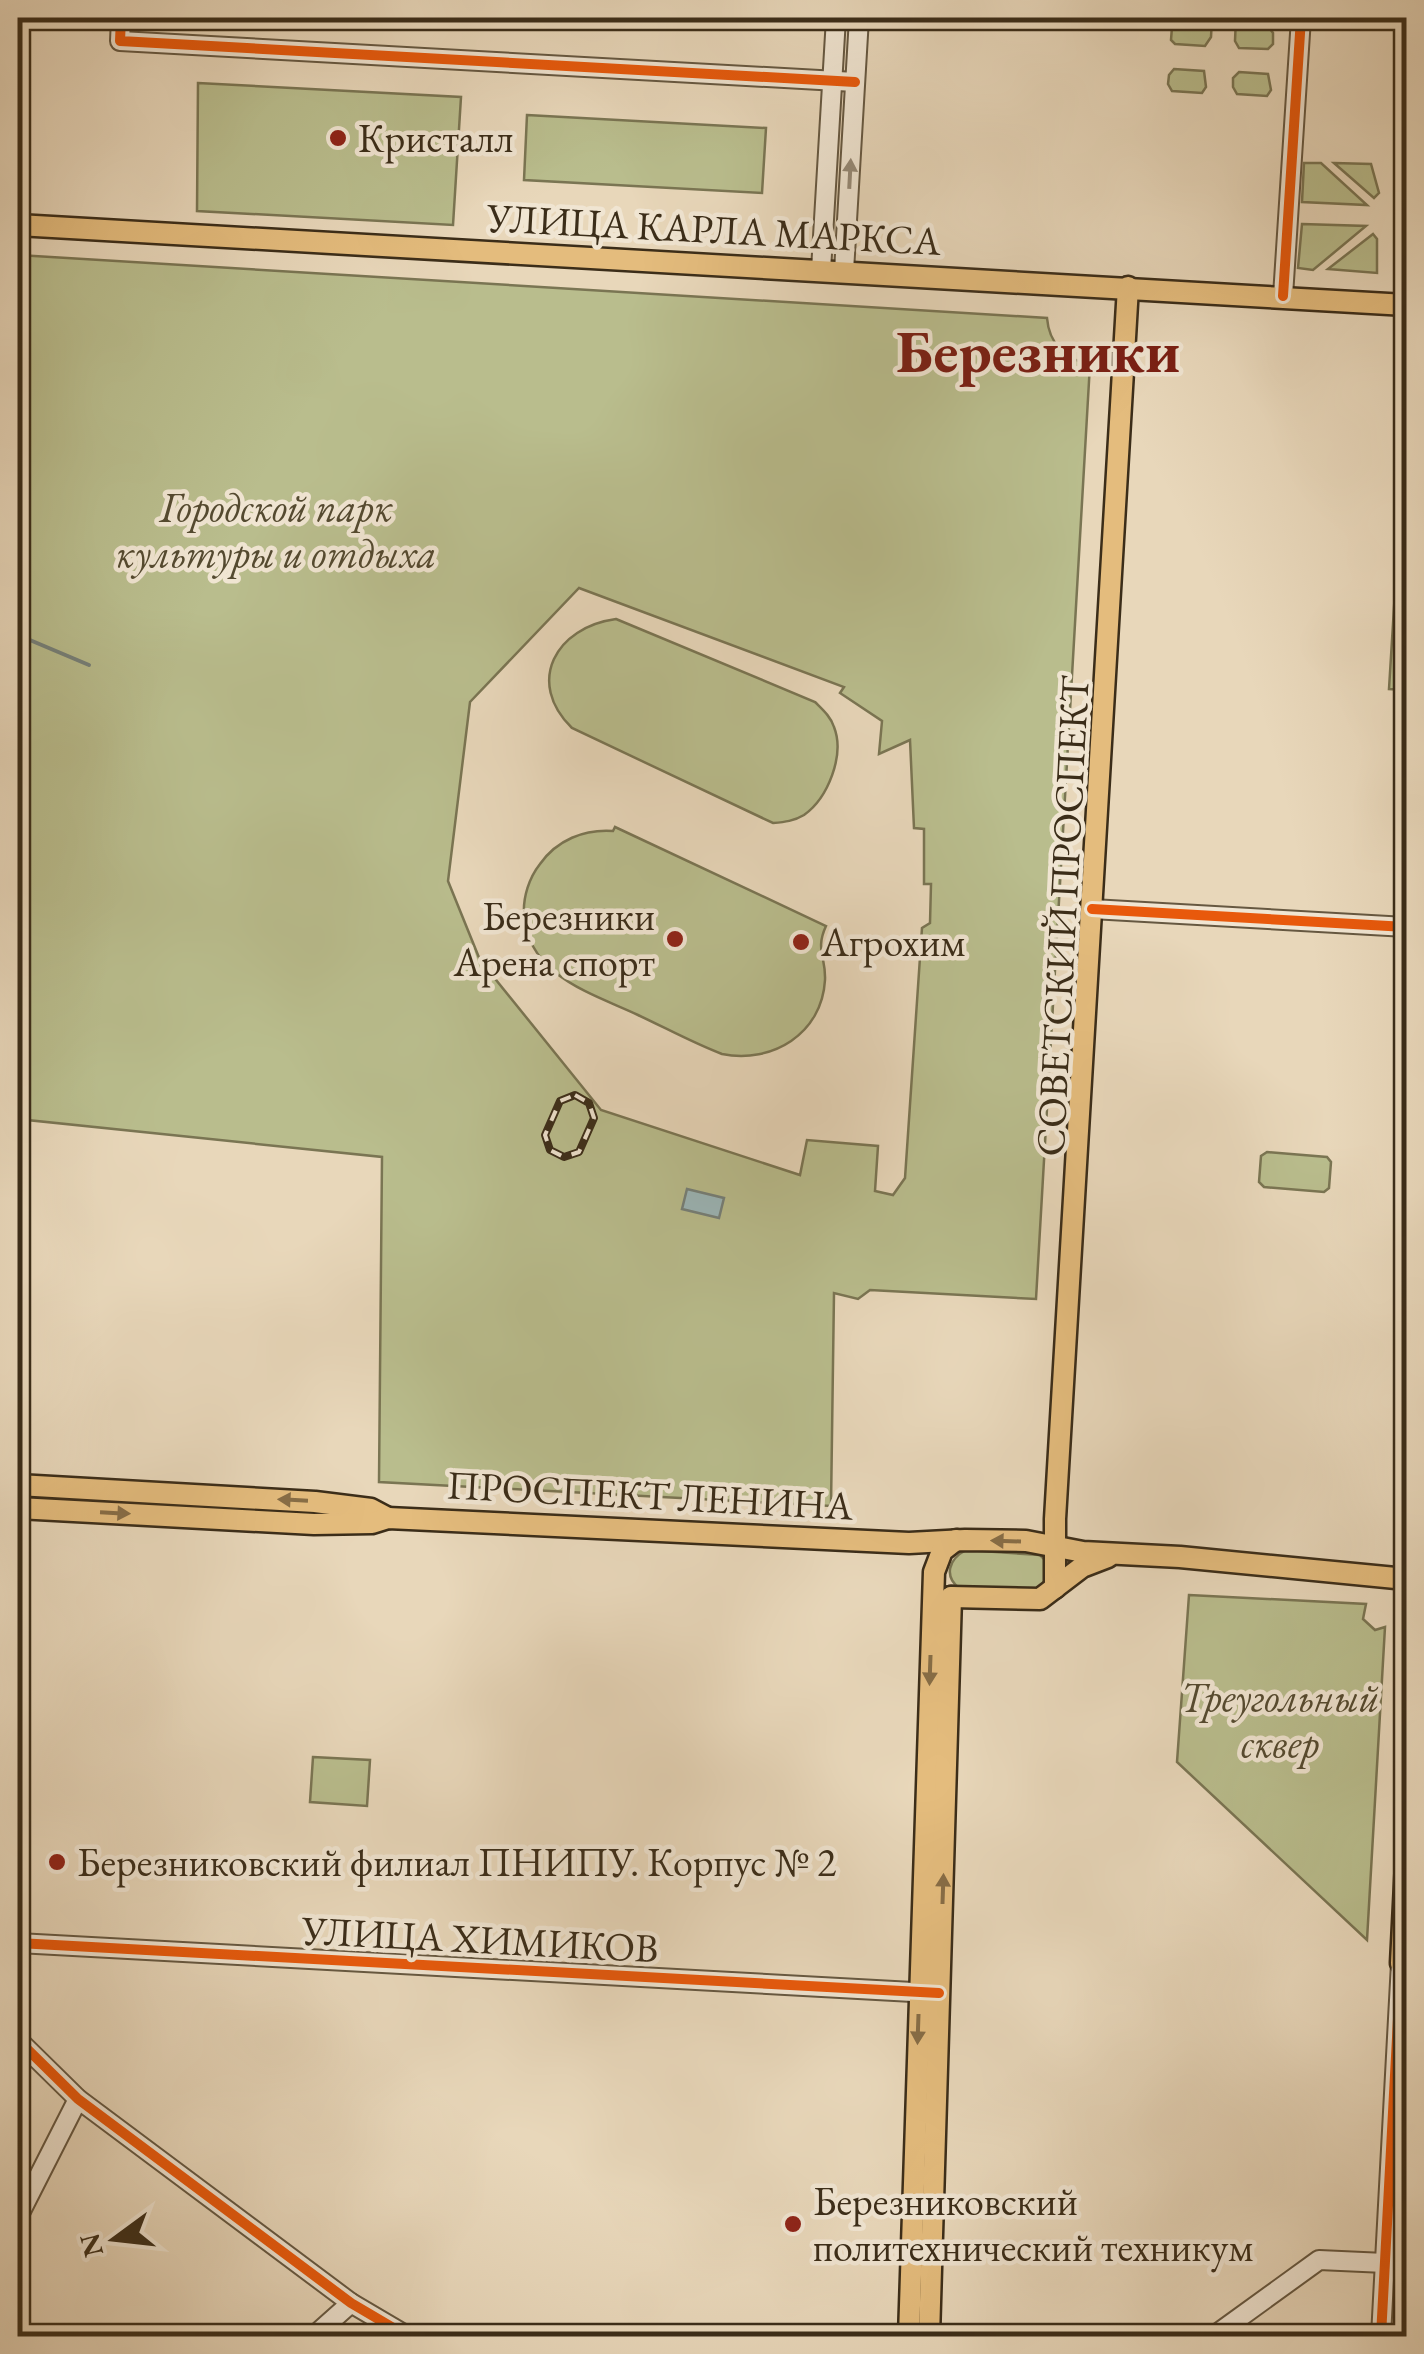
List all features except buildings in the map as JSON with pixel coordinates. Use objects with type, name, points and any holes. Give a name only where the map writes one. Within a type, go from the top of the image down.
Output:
[{"type":"main road","name":"УЛИЦА КАРЛА МАРКСА","points":[[18,224],[1406,304]]},
{"type":"main road","name":"СОВЕТСКИЙ ПРОСПЕКТ","points":[[1055,1588],[1055,1518],[1128,287]]},
{"type":"main road","name":"ПРОСПЕКТ ЛЕНИНА","points":[[18,1485],[315,1502],[371,1510],[388,1518]]},
{"type":"main road","name":"ПРОСПЕКТ ЛЕНИНА","points":[[18,1508],[314,1524],[372,1523],[388,1518],[909,1543],[1026,1542],[1406,1579]]},
{"type":"main road","points":[[930,2336],[934,1572],[942,1550],[956,1540]]},
{"type":"main road","name":"ПРОСПЕКТ ЛЕНИНА","points":[[909,1543],[918,1548],[952,1597],[1030,1600],[1047,1596],[1082,1567],[1125,1554]]},
{"type":"main road","points":[[908,2336],[952,1597]]},
{"type":"main road","points":[[1404,1966],[1406,1864]]},
{"type":"street","points":[[121,18],[120,41],[855,82]]},
{"type":"street","points":[[821,270],[836,18]]},
{"type":"street","points":[[844,271],[859,18]]},
{"type":"street","points":[[1283,296],[1301,18]]},
{"type":"street","points":[[1092,909],[1406,927]]},
{"type":"street","name":"УЛИЦА ХИМИКОВ","points":[[18,1943],[929,1993]]},
{"type":"street","points":[[1381,2336],[1404,1966]]},
{"type":"street","points":[[18,2040],[78,2099],[350,2303],[406,2336]]},
{"type":"street","points":[[18,2217],[78,2099]]},
{"type":"street","points":[[1214,2336],[1319,2260],[1385,2263]]},
{"type":"street","points":[[314,2336],[350,2303]]},
{"type":"green space","points":[[1181,18],[1212,18],[1211,37],[1205,46],[1175,44],[1171,40],[1172,27]]},
{"type":"green space","points":[[1236,18],[1262,18],[1273,33],[1273,44],[1268,49],[1239,48],[1235,41]]},
{"type":"green space","points":[[1174,69],[1204,71],[1206,87],[1202,93],[1172,91],[1168,84]]},
{"type":"green space","points":[[1239,72],[1268,74],[1271,90],[1267,96],[1237,94],[1233,78]]},
{"type":"green space","points":[[198,83],[461,97],[453,225],[197,211]]},
{"type":"green space","points":[[527,115],[766,128],[762,193],[524,180]]},
{"type":"green space","points":[[1304,163],[1321,163],[1367,205],[1302,202]]},
{"type":"green space","points":[[1334,163],[1371,164],[1379,193],[1374,198]]},
{"type":"green space","points":[[1302,224],[1366,226],[1313,270],[1298,268]]},
{"type":"green space","points":[[1373,234],[1377,239],[1377,273],[1328,269]]},
{"type":"green space","name":"Городской парк культуры и отдыха","points":[[18,255],[1047,318],[1060,349],[1073,359],[1090,364],[1036,1299],[870,1290],[858,1299],[834,1293],[831,1506],[379,1482],[382,1157],[18,1119]],"holes":[[[579,588],[844,687],[840,693],[882,721],[879,754],[910,740],[914,828],[924,829],[924,884],[931,884],[930,923],[922,928],[905,1178],[893,1195],[875,1191],[878,1146],[807,1140],[800,1175],[601,1110],[480,960],[448,881],[470,702]]]},
{"type":"green space","points":[[1400,510],[1406,511],[1406,690],[1389,689]]},
{"type":"green space","points":[[616,619],[815,702],[833,723],[837,750],[827,787],[813,807],[797,819],[773,823],[572,728],[551,693],[549,675],[554,659],[577,633]]},
{"type":"green space","points":[[615,827],[826,926],[821,941],[825,972],[822,999],[804,1030],[776,1049],[759,1054],[722,1054],[582,990],[549,967],[528,935],[524,908],[530,881],[547,856],[563,842],[582,834],[613,831]]},
{"type":"green space","points":[[1267,1152],[1327,1157],[1331,1162],[1329,1188],[1324,1192],[1264,1187],[1259,1182],[1261,1156]]},
{"type":"green space","points":[[966,1550],[1040,1555],[1048,1563],[1051,1576],[1041,1592],[960,1589],[951,1579],[950,1568]]},
{"type":"green space","name":"Треугольный сквер","points":[[1189,1595],[1366,1604],[1363,1619],[1375,1630],[1385,1627],[1367,1940],[1177,1762]]},
{"type":"green space","points":[[313,1757],[370,1760],[367,1806],[310,1802]]},
{"type":"water","points":[[687,1189],[724,1198],[719,1218],[682,1209]]},
{"type":"waterway","points":[[18,635],[89,665]]},
{"type":"railway","points":[[575,1095],[589,1103],[594,1118],[579,1152],[564,1157],[550,1150],[545,1135],[560,1101],[575,1095]]},
{"type":"cycle path","points":[[121,18],[120,41],[855,82]]},
{"type":"cycle path","points":[[1283,296],[1301,18]]},
{"type":"cycle path","points":[[1092,909],[1406,927]]},
{"type":"cycle path","points":[[18,1943],[939,1993]]},
{"type":"cycle path","points":[[1381,2336],[1401,1963]]},
{"type":"cycle path","points":[[18,2040],[78,2099],[351,2303],[407,2336]]},
{"type":"place","name":"Кристалл","points":[[338,138]]},
{"type":"place","name":"Березники Арена спорт","points":[[675,939]]},
{"type":"place","name":"Агрохим","points":[[801,942]]},
{"type":"place","name":"Березниковский филиал ПНИПУ. Корпус № 2","points":[[57,1862]]},
{"type":"place","name":"Березниковский политехнический техникум","points":[[793,2224]]},
{"type":"district","name":"Березники","points":[[1038,351]]}]
